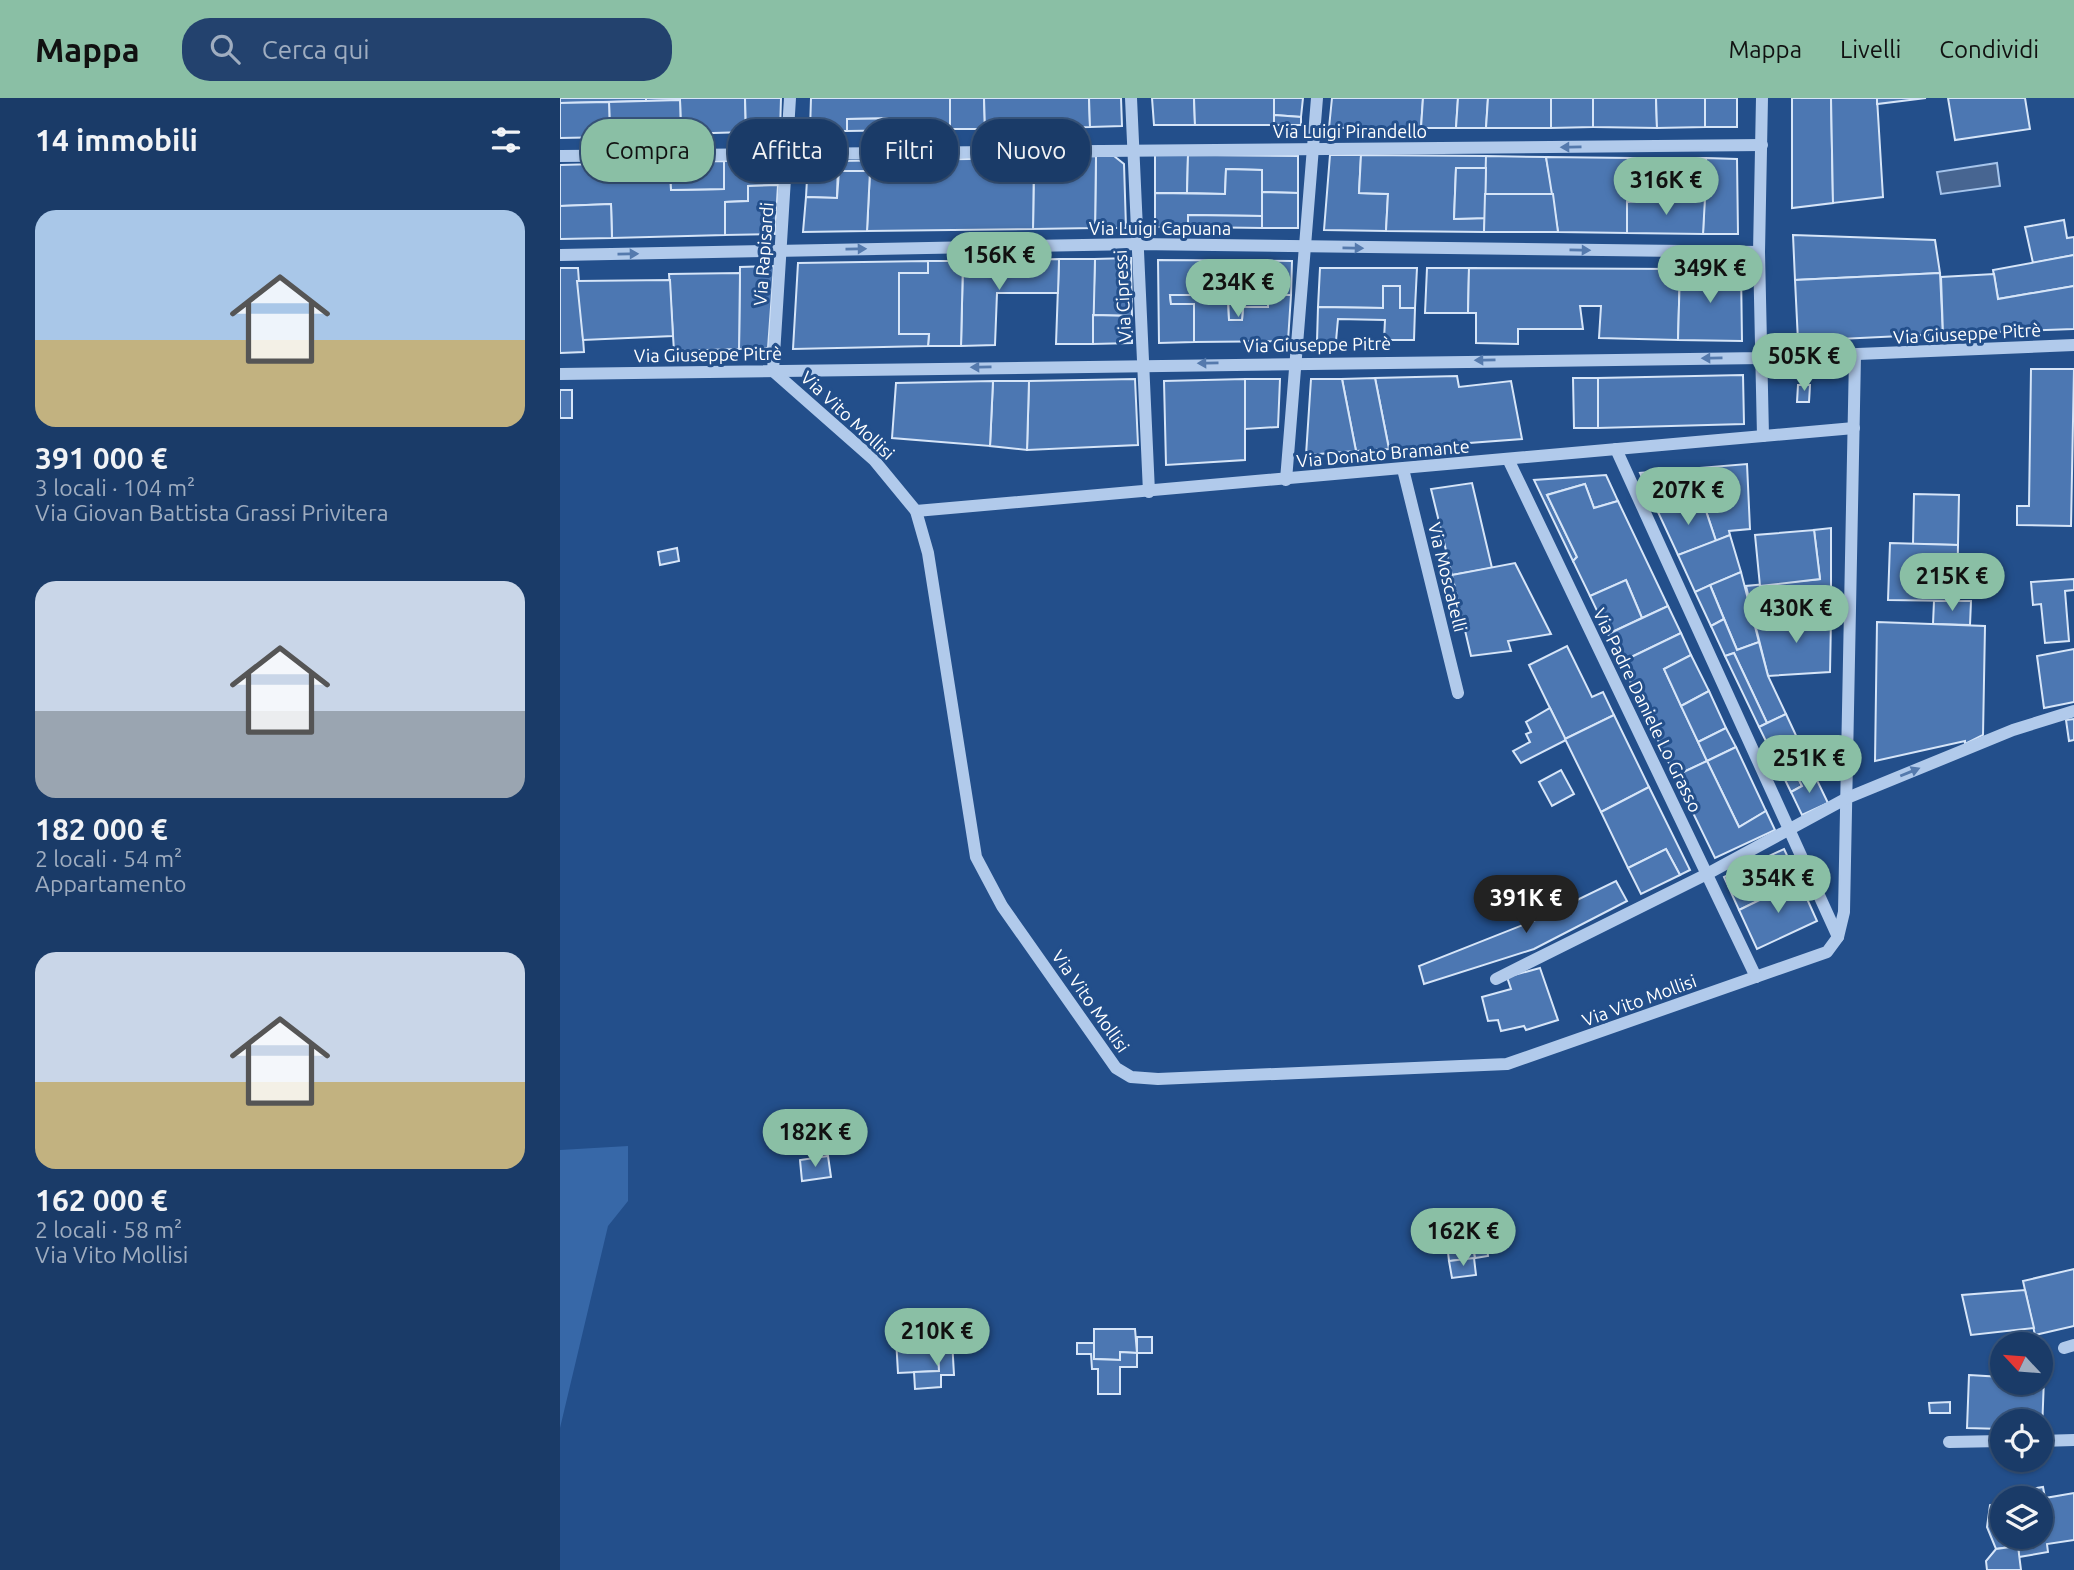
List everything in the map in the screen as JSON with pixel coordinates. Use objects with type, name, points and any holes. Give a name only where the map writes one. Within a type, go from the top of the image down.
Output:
[{"type":"street","name":"Via Rapisardi","points":[[788,119],[790,98]]},
{"type":"street","name":"Via Cipressi","points":[[1131,98],[1149,492]]},
{"type":"street","points":[[1286,480],[1317,98]]},
{"type":"street","points":[[1762,98],[1759,252],[1763,436]]},
{"type":"street","name":"Via Luigi Pirandello","points":[[847,152],[1762,145]]},
{"type":"street","name":"Via Luigi Pirandello","points":[[560,156],[728,154]]},
{"type":"street","name":"Via Rapisardi","points":[[773,371],[785,182]]},
{"type":"street","name":"Via Luigi Capuana","points":[[560,255],[1137,244],[1759,252]]},
{"type":"street","name":"Via Giuseppe Pitrè","points":[[560,374],[1143,364],[1762,358],[2074,345]]},
{"type":"street","points":[[1838,937],[1844,912],[1855,356]]},
{"type":"street","name":"Via Vito Mollisi","points":[[773,371],[874,460],[915,511],[928,553],[976,857],[1002,906],[1116,1068],[1131,1077],[1158,1079],[1507,1064],[1826,951],[1838,937]]},
{"type":"street","name":"Via Donato Bramante","points":[[915,511],[1854,428]]},
{"type":"street","points":[[1616,449],[1838,937]]},
{"type":"street","name":"Via Padre Daniele Lo Grasso","points":[[1508,459],[1756,977]]},
{"type":"street","name":"Via Moscatelli","points":[[1403,468],[1458,693]]},
{"type":"street","points":[[1496,979],[1707,874],[1847,798],[2013,730],[2074,711]]},
{"type":"street","points":[[2053,1441],[2074,1440]]},
{"type":"street","points":[[1949,1442],[1990,1441]]},
{"type":"shaded area","points":[[1997,163],[2000,186],[1941,194],[1937,172]]},
{"type":"shaded area","points":[[628,1146],[628,1201],[608,1226],[560,1428],[560,1150]]},
{"type":"building","points":[[560,98],[646,98],[646,101],[560,103]]},
{"type":"building","points":[[646,98],[745,98],[746,119],[728,119],[728,133],[714,133],[714,119],[681,119],[680,100],[646,101]]},
{"type":"building","points":[[745,98],[781,98],[780,119],[746,119]]},
{"type":"building","points":[[811,98],[950,98],[950,119],[810,119]]},
{"type":"building","points":[[950,98],[984,98],[985,119],[972,119],[972,129],[958,129],[958,119],[950,119]]},
{"type":"building","points":[[984,98],[1089,98],[1090,119],[985,119]]},
{"type":"building","points":[[1089,98],[1121,98],[1122,126],[1090,127]]},
{"type":"building","points":[[1152,98],[1194,98],[1195,125],[1154,125]]},
{"type":"building","points":[[1194,98],[1274,98],[1274,125],[1195,125]]},
{"type":"building","points":[[1274,98],[1303,98],[1301,117],[1274,115]]},
{"type":"building","points":[[1332,98],[1423,98],[1421,128],[1329,128]]},
{"type":"building","points":[[1423,98],[1458,98],[1456,128],[1421,128]]},
{"type":"building","points":[[1458,98],[1488,98],[1486,128],[1456,128]]},
{"type":"building","points":[[1488,98],[1551,98],[1551,128],[1486,128]]},
{"type":"building","points":[[1551,98],[1593,98],[1593,127],[1551,128]]},
{"type":"building","points":[[1593,98],[1656,98],[1657,128],[1593,127]]},
{"type":"building","points":[[1656,98],[1705,98],[1705,127],[1657,128]]},
{"type":"building","points":[[1705,98],[1737,98],[1737,127],[1705,127]]},
{"type":"building","points":[[1792,98],[1831,98],[1833,203],[1792,208]]},
{"type":"building","points":[[1831,98],[1877,98],[1883,197],[1833,203]]},
{"type":"building","points":[[1877,98],[1926,98],[1877,104]]},
{"type":"building","points":[[1948,98],[2025,98],[2030,129],[1955,140]]},
{"type":"building","points":[[680,100],[681,119],[609,119],[609,102]]},
{"type":"building","points":[[609,102],[609,119],[581,119],[581,138],[560,138],[560,103]]},
{"type":"building","points":[[1274,115],[1301,117],[1301,125],[1274,125]]},
{"type":"building","points":[[912,118],[861,119],[861,131],[847,131],[847,119]]},
{"type":"building","points":[[1155,155],[1188,155],[1187,193],[1155,193]]},
{"type":"building","points":[[1188,155],[1298,156],[1298,193],[1262,192],[1262,170],[1226,169],[1225,194],[1187,193]]},
{"type":"building","points":[[1330,155],[1361,155],[1359,193],[1388,194],[1386,231],[1324,230]]},
{"type":"building","points":[[1361,155],[1486,156],[1486,168],[1456,168],[1454,219],[1485,218],[1484,232],[1386,231],[1388,194],[1359,193]]},
{"type":"building","points":[[1090,156],[1096,156],[1095,228],[1033,229],[1034,182],[1090,182]]},
{"type":"building","points":[[1096,156],[1114,156],[1124,164],[1126,228],[1095,228]]},
{"type":"building","points":[[1486,156],[1546,157],[1553,194],[1485,194]]},
{"type":"building","points":[[1546,157],[1630,158],[1627,233],[1558,232]]},
{"type":"building","points":[[1630,158],[1664,158],[1663,172],[1706,173],[1705,198],[1627,202]]},
{"type":"building","points":[[1664,158],[1706,158],[1706,173],[1663,172]]},
{"type":"building","points":[[1706,158],[1737,159],[1738,234],[1703,234]]},
{"type":"building","points":[[958,159],[972,159],[972,182],[1034,182],[1033,229],[867,231],[869,182],[958,182]]},
{"type":"building","points":[[714,161],[724,161],[724,189],[671,190],[671,182],[714,182]]},
{"type":"building","points":[[724,161],[728,161],[728,182],[778,182],[778,185],[748,186],[748,201],[725,202],[725,235],[612,238],[611,204],[560,206],[560,165],[581,164],[581,182],[671,182],[671,190],[724,189]]},
{"type":"building","points":[[847,161],[861,161],[861,171],[847,171]]},
{"type":"building","points":[[1456,168],[1486,168],[1485,218],[1454,219]]},
{"type":"building","points":[[1226,169],[1262,170],[1262,216],[1188,215],[1188,227],[1155,227],[1155,193],[1225,194]]},
{"type":"building","points":[[847,171],[861,171],[861,182],[869,182],[867,231],[803,232],[806,197],[837,198],[838,182],[847,182]]},
{"type":"building","points":[[807,182],[837,182],[837,198],[806,197]]},
{"type":"building","points":[[778,185],[775,234],[725,235],[725,202],[748,201],[748,186]]},
{"type":"building","points":[[1262,192],[1298,193],[1298,228],[1262,228]]},
{"type":"building","points":[[1485,194],[1553,194],[1558,232],[1484,232]]},
{"type":"building","points":[[1705,198],[1703,234],[1627,233],[1627,202]]},
{"type":"building","points":[[611,204],[612,238],[560,239],[560,206]]},
{"type":"building","points":[[1188,215],[1262,216],[1262,228],[1188,227]]},
{"type":"building","points":[[2064,220],[2067,238],[2074,237],[2074,255],[2033,263],[2025,227]]},
{"type":"building","points":[[1793,235],[1935,240],[1940,273],[1795,280]]},
{"type":"building","points":[[2074,255],[2074,286],[1998,299],[1993,270]]},
{"type":"building","points":[[1131,258],[1132,316],[1093,315],[1095,259]]},
{"type":"building","points":[[1059,259],[1095,259],[1093,344],[1056,344]]},
{"type":"building","points":[[1059,259],[1058,293],[997,293],[995,345],[961,346],[963,261]]},
{"type":"building","points":[[1158,260],[1292,261],[1291,295],[1170,295],[1171,304],[1194,304],[1194,342],[1159,343]]},
{"type":"building","points":[[928,261],[963,261],[961,346],[928,346],[929,334],[899,334],[899,273],[928,273]]},
{"type":"building","points":[[928,261],[928,273],[899,273],[899,334],[929,334],[928,346],[793,349],[798,263]]},
{"type":"building","points":[[774,266],[768,348],[739,349],[740,267]]},
{"type":"building","points":[[560,268],[578,268],[584,352],[560,353]]},
{"type":"building","points":[[1320,268],[1417,268],[1415,308],[1400,308],[1400,286],[1383,286],[1383,308],[1318,307]]},
{"type":"building","points":[[1427,268],[1469,268],[1468,313],[1425,313]]},
{"type":"building","points":[[1469,268],[1680,269],[1678,340],[1599,338],[1601,306],[1580,306],[1583,329],[1518,329],[1518,344],[1476,343],[1476,313],[1468,313]]},
{"type":"building","points":[[1680,269],[1741,269],[1742,341],[1678,340]]},
{"type":"building","points":[[740,273],[739,349],[674,351],[669,274]]},
{"type":"building","points":[[1940,273],[1943,334],[1798,341],[1795,280]]},
{"type":"building","points":[[1994,274],[1998,299],[2074,286],[2074,329],[1943,334],[1941,277]]},
{"type":"building","points":[[670,280],[673,336],[583,340],[577,281]]},
{"type":"building","points":[[1383,286],[1400,286],[1400,308],[1415,308],[1414,340],[1384,340],[1385,320],[1338,319],[1336,341],[1317,341],[1318,307],[1383,308]]},
{"type":"building","points":[[1170,295],[1228,295],[1229,320],[1242,320],[1243,307],[1268,307],[1268,295],[1291,295],[1288,341],[1194,342],[1194,304],[1171,304]]},
{"type":"building","points":[[1228,295],[1268,295],[1268,307],[1243,307],[1242,320],[1229,320]]},
{"type":"building","points":[[1093,315],[1132,316],[1132,343],[1093,344]]},
{"type":"building","points":[[2031,369],[2074,369],[2071,526],[2017,525],[2017,506],[2029,506]]},
{"type":"building","points":[[1743,375],[1744,424],[1598,428],[1598,378]]},
{"type":"building","points":[[1457,376],[1459,387],[1511,381],[1522,439],[1389,449],[1375,378]]},
{"type":"building","points":[[1375,378],[1389,449],[1356,451],[1342,379]]},
{"type":"building","points":[[1573,378],[1598,378],[1598,428],[1574,428]]},
{"type":"building","points":[[1135,379],[1138,445],[1027,450],[1029,381]]},
{"type":"building","points":[[1245,379],[1245,460],[1166,465],[1164,381]]},
{"type":"building","points":[[1245,379],[1280,379],[1278,427],[1245,429]]},
{"type":"building","points":[[1311,379],[1342,379],[1356,451],[1306,455]]},
{"type":"building","points":[[993,381],[1029,381],[1027,450],[990,446]]},
{"type":"building","points":[[993,381],[990,446],[892,438],[896,383]]},
{"type":"building","points":[[1798,385],[1810,385],[1809,402],[1797,402]]},
{"type":"building","points":[[560,390],[572,390],[572,418],[560,418]]},
{"type":"building","points":[[1747,464],[1750,529],[1729,531],[1730,535],[1716,541],[1703,502],[1658,512],[1640,473]]},
{"type":"building","points":[[1606,475],[1618,501],[1594,508],[1585,484],[1547,495],[1577,557],[1573,561],[1534,480]]},
{"type":"building","points":[[1472,483],[1492,568],[1452,575],[1431,489]]},
{"type":"building","points":[[1585,484],[1594,508],[1618,501],[1668,606],[1642,618],[1626,580],[1590,596],[1573,561],[1577,557],[1547,495]]},
{"type":"building","points":[[1914,494],[1959,495],[1958,545],[1913,544]]},
{"type":"building","points":[[1703,502],[1716,541],[1678,555],[1658,512]]},
{"type":"building","points":[[1831,528],[1831,619],[1805,622],[1804,610],[1779,611],[1781,626],[1756,628],[1746,586],[1820,579],[1814,530]]},
{"type":"building","points":[[1814,530],[1820,579],[1760,586],[1755,535]]},
{"type":"building","points":[[1730,535],[1741,572],[1695,592],[1678,555]]},
{"type":"building","points":[[1890,543],[1958,545],[1957,601],[1888,600]]},
{"type":"building","points":[[677,548],[679,561],[660,565],[658,552]]},
{"type":"building","points":[[1515,563],[1551,634],[1508,641],[1511,651],[1471,656],[1452,575]]},
{"type":"building","points":[[1741,572],[1759,642],[1737,650],[1710,585]]},
{"type":"building","points":[[2074,579],[2074,590],[2065,591],[2069,641],[2045,643],[2041,604],[2033,605],[2031,582]]},
{"type":"building","points":[[1626,580],[1642,618],[1608,634],[1590,596]]},
{"type":"building","points":[[1710,585],[1724,619],[1711,626],[1695,592]]},
{"type":"building","points":[[1934,601],[1971,601],[1970,625],[1933,624]]},
{"type":"building","points":[[1668,606],[1681,633],[1621,662],[1608,634]]},
{"type":"building","points":[[1804,610],[1805,622],[1831,619],[1830,672],[1768,676],[1756,628],[1781,626],[1779,611]]},
{"type":"building","points":[[1724,619],[1737,650],[1759,642],[1768,676],[1786,714],[1767,723],[1734,653],[1725,656],[1711,626]]},
{"type":"building","points":[[1877,622],[1985,626],[1983,735],[1965,744],[1965,741],[1875,761]]},
{"type":"building","points":[[1681,633],[1691,655],[1664,669],[1707,761],[1675,776],[1621,662]]},
{"type":"building","points":[[1567,646],[1592,697],[1603,692],[1614,715],[1565,739],[1529,665]]},
{"type":"building","points":[[2074,649],[2074,702],[2044,708],[2037,656]]},
{"type":"building","points":[[1734,653],[1767,723],[1759,727],[1725,656]]},
{"type":"building","points":[[1691,655],[1709,691],[1681,706],[1664,669]]},
{"type":"building","points":[[1709,691],[1726,728],[1698,742],[1681,706]]},
{"type":"building","points":[[1550,708],[1566,740],[1521,763],[1513,751],[1530,742],[1526,734],[1531,732],[1526,722]]},
{"type":"building","points":[[1786,714],[1813,772],[1799,780],[1802,786],[1791,792],[1759,727]]},
{"type":"building","points":[[1614,715],[1649,787],[1601,812],[1565,739]]},
{"type":"building","points":[[2074,719],[2074,740],[2069,741],[2066,720]]},
{"type":"building","points":[[1726,728],[1736,747],[1707,761],[1698,742]]},
{"type":"building","points":[[1736,747],[1766,811],[1739,827],[1707,761]]},
{"type":"building","points":[[1707,761],[1739,827],[1766,811],[1775,830],[1715,858],[1675,776]]},
{"type":"building","points":[[1561,770],[1574,794],[1552,806],[1539,782]]},
{"type":"building","points":[[1813,772],[1828,803],[1802,815],[1791,792],[1802,786],[1799,780]]},
{"type":"building","points":[[1649,787],[1690,870],[1680,875],[1666,849],[1628,868],[1601,812]]},
{"type":"building","points":[[1666,849],[1680,875],[1641,894],[1628,868]]},
{"type":"building","points":[[1784,849],[1799,881],[1739,910],[1724,877]]},
{"type":"building","points":[[1616,881],[1627,901],[1534,949],[1424,984],[1419,966],[1538,919]]},
{"type":"building","points":[[1799,881],[1817,921],[1757,949],[1739,910]]},
{"type":"building","points":[[1540,968],[1558,1020],[1526,1030],[1524,1026],[1501,1031],[1498,1020],[1488,1021],[1482,997],[1511,989],[1507,977]]},
{"type":"building","points":[[828,1156],[831,1177],[802,1181],[800,1160]]},
{"type":"building","points":[[1471,1223],[1475,1258],[1449,1261],[1445,1226]]},
{"type":"building","points":[[1485,1229],[1488,1256],[1475,1258],[1471,1231]]},
{"type":"building","points":[[1474,1258],[1476,1275],[1452,1278],[1449,1261]]},
{"type":"building","points":[[2074,1269],[2074,1326],[2034,1332],[2023,1281]]},
{"type":"building","points":[[2025,1290],[2034,1328],[1971,1335],[1962,1295]]},
{"type":"building","points":[[937,1319],[939,1371],[898,1373],[895,1321]]},
{"type":"building","points":[[1094,1329],[1135,1329],[1137,1353],[1120,1352],[1120,1360],[1094,1359]]},
{"type":"building","points":[[1137,1337],[1152,1337],[1152,1353],[1137,1353]]},
{"type":"building","points":[[952,1340],[954,1375],[941,1375],[941,1387],[915,1389],[914,1372],[939,1371],[938,1341]]},
{"type":"building","points":[[1077,1343],[1094,1343],[1094,1359],[1120,1360],[1120,1352],[1137,1353],[1137,1367],[1120,1367],[1120,1394],[1098,1394],[1098,1369],[1092,1369],[1091,1354],[1077,1354]]},
{"type":"building","points":[[1969,1375],[1990,1376],[1990,1395],[2043,1395],[2043,1409],[1990,1409],[1990,1429],[1967,1428]]},
{"type":"building","points":[[1950,1402],[1950,1413],[1930,1413],[1929,1403]]},
{"type":"building","points":[[2074,1493],[2074,1540],[2053,1543],[2053,1497]]},
{"type":"building","points":[[1990,1505],[1990,1534],[1987,1527]]},
{"type":"building","points":[[1996,1549],[2018,1549],[2021,1570],[1987,1570],[1986,1561]]},
{"type":"building","points":[[2018,1549],[2048,1549],[2048,1552],[2019,1557]]}]
